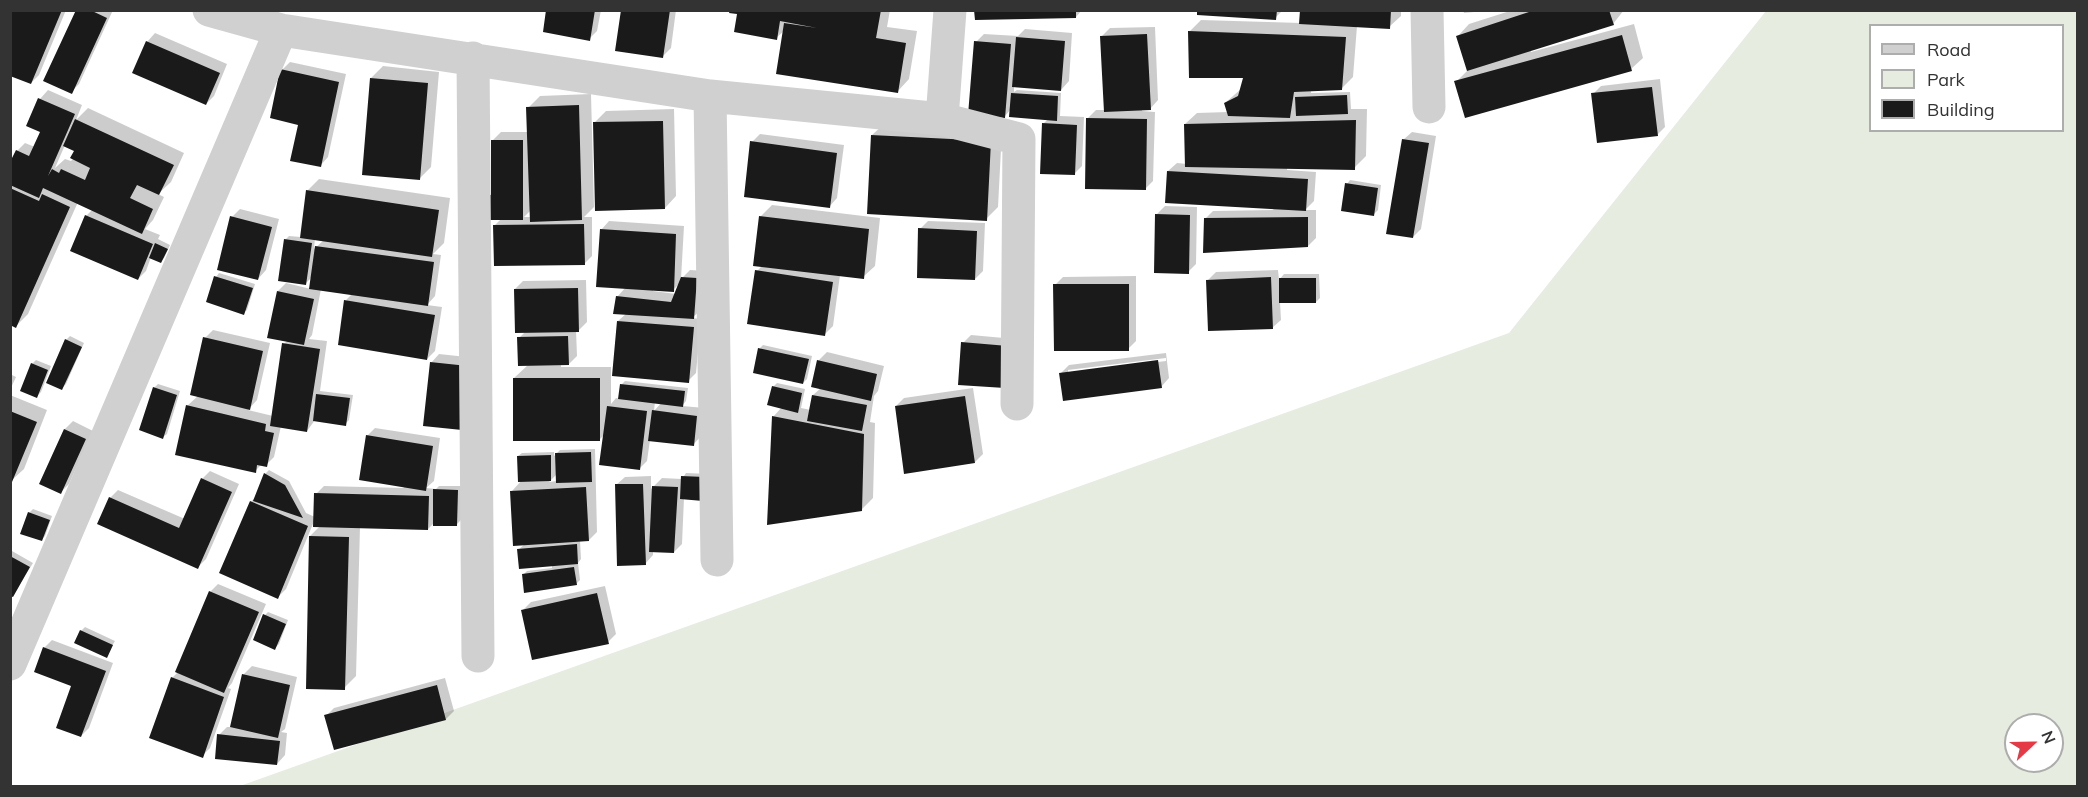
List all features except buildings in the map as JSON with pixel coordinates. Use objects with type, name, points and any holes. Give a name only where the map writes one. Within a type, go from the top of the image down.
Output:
[{"type":"street","points":[[209,10],[281,30],[710,96],[942,119],[1019,139],[1017,404]]},
{"type":"street","points":[[942,119],[950,10]]},
{"type":"street","points":[[1427,10],[1429,107]]},
{"type":"street","points":[[10,664],[281,30]]},
{"type":"street","points":[[473,58],[478,656]]},
{"type":"street","points":[[710,96],[717,560]]},
{"type":"green space","points":[[1766,11],[2077,11],[2077,786],[240,786],[1509,333]]}]
